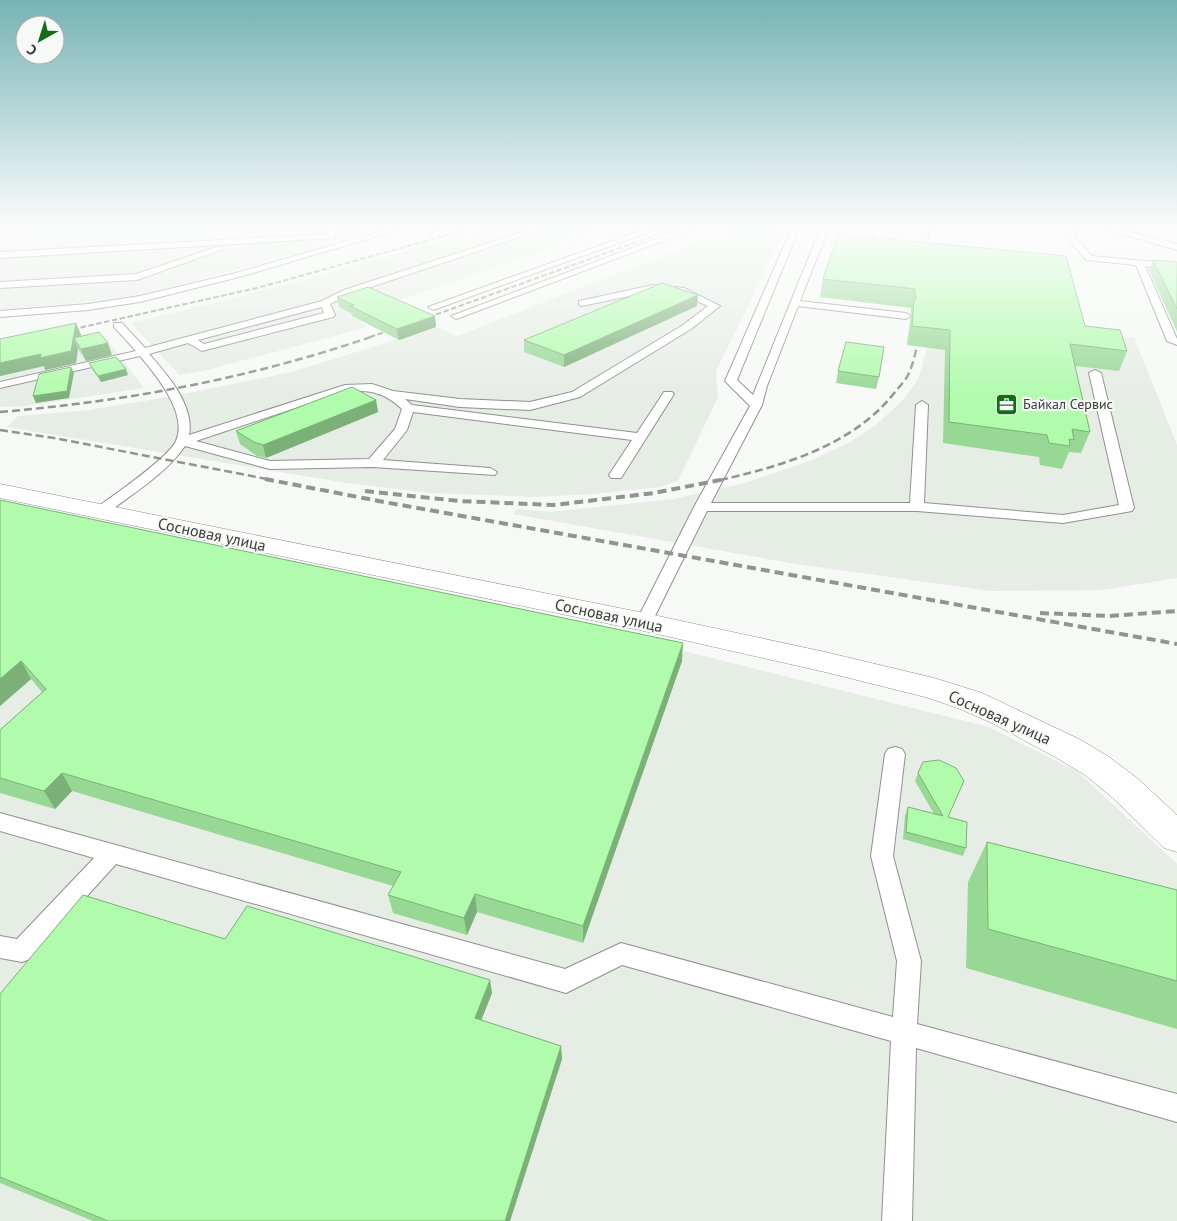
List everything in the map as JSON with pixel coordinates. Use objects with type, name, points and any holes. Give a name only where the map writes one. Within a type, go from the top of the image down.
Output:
[{"type":"main road","name":"Сосновая улица","points":[[0,492],[102,511],[644,622],[900,680],[971,701],[1034,730],[1097,766],[1177,837]]},
{"type":"lane","points":[[0,285],[17,284]]},
{"type":"lane","points":[[0,314],[105,305],[139,299],[200,284]]},
{"type":"lane","points":[[0,385],[143,352],[190,339],[202,348],[330,315],[325,302],[372,284]]},
{"type":"lane","points":[[433,307],[498,284]]},
{"type":"lane","points":[[456,316],[542,284]]},
{"type":"lane","points":[[756,405],[731,381],[772,284]]},
{"type":"lane","points":[[644,622],[756,405],[761,386],[802,284]]},
{"type":"lane","points":[[1148,284],[1172,341],[1177,342]]},
{"type":"lane","points":[[102,511],[166,459],[183,441],[345,388],[371,387],[394,394],[460,403],[530,406],[576,395],[687,327],[715,306],[681,290],[654,288],[582,303]]},
{"type":"lane","points":[[794,303],[906,316]]},
{"type":"lane","points":[[118,325],[143,352],[172,390],[184,419],[183,441]]},
{"type":"lane","points":[[702,507],[917,507],[1063,519],[1127,508],[1095,373]]},
{"type":"lane","points":[[394,394],[408,408],[641,437]]},
{"type":"lane","points":[[616,475],[668,394]]},
{"type":"lane","points":[[917,507],[922,405]]},
{"type":"lane","points":[[373,463],[401,430],[408,408]]},
{"type":"lane","points":[[183,441],[270,465],[373,463],[490,472]]},
{"type":"lane","points":[[896,754],[882,856],[909,961],[904,1032],[897,1221]]},
{"type":"lane","points":[[0,822],[566,981],[621,954],[1177,1108]]},
{"type":"lane","points":[[0,947],[22,951],[112,853]]},
{"type":"shaded area","points":[[0,284],[182,284],[133,297],[0,310]]},
{"type":"shaded area","points":[[289,284],[445,284],[353,316],[368,327],[203,371],[179,375],[131,323]]},
{"type":"shaded area","points":[[591,284],[759,284],[716,371],[718,397],[678,481],[659,487],[594,494],[535,497],[430,493],[347,483],[7,427],[18,416],[89,410],[174,396],[292,372],[436,327],[457,336]]},
{"type":"shaded area","points":[[928,316],[1116,338],[1134,337],[1177,445],[1177,578],[1102,590],[991,591],[796,564],[513,514],[517,509],[551,512],[673,499],[745,483],[810,461],[850,442],[876,425],[903,400],[918,380],[927,348]]},
{"type":"shaded area","points":[[79,334],[90,343],[108,341],[144,388],[26,406],[0,407],[0,350]]},
{"type":"shaded area","points":[[0,515],[681,661],[684,651],[989,727],[1078,772],[1177,864],[1177,1221],[0,1221]]},
{"type":"building","points":[[660,284],[698,295],[564,355],[524,340]]},
{"type":"building","points":[[869,284],[1074,284],[1085,326],[1120,330],[1127,351],[1070,344],[1090,432],[1072,429],[1074,440],[1069,439],[1070,446],[1049,443],[1047,435],[949,422],[950,330],[912,326],[914,300],[917,298],[915,289]]},
{"type":"building","points":[[1165,284],[1177,284],[1177,309]]},
{"type":"building","points":[[368,287],[435,316],[397,329],[350,306],[354,305],[337,297]]},
{"type":"building","points":[[76,323],[71,351],[40,358],[41,354],[0,363],[0,339]]},
{"type":"building","points":[[99,332],[108,343],[81,349],[74,338]]},
{"type":"building","points":[[846,342],[884,347],[879,377],[838,371]]},
{"type":"building","points":[[116,357],[126,369],[98,376],[89,363]]},
{"type":"building","points":[[71,367],[67,391],[33,396],[39,374]]},
{"type":"building","points":[[352,387],[376,400],[263,445],[236,431]]},
{"type":"building","points":[[0,500],[683,643],[583,926],[475,894],[464,918],[388,895],[401,872],[62,773],[44,791],[0,778],[0,730],[46,689],[21,661],[0,679]]},
{"type":"building","points":[[939,760],[956,768],[964,781],[948,817],[967,822],[966,848],[906,832],[908,807],[943,816],[918,773],[923,762]]},
{"type":"building","points":[[987,842],[1177,890],[1177,981],[988,929]]},
{"type":"building","points":[[83,895],[225,939],[247,906],[490,980],[475,1018],[561,1046],[505,1221],[108,1221],[0,1177],[0,994]]},
{"type":"railway","points":[[65,331],[271,284]]},
{"type":"railway","points":[[421,320],[521,284]]},
{"type":"railway","points":[[370,337],[398,328]]},
{"type":"railway","points":[[919,337],[921,332]]},
{"type":"railway","points":[[0,412],[96,401],[190,386],[282,364],[374,336]]},
{"type":"railway","points":[[720,480],[768,468],[816,451],[859,426],[878,410],[906,378],[920,336]]},
{"type":"railway","points":[[0,430],[54,438],[272,480]]},
{"type":"railway","points":[[265,479],[1177,644]]},
{"type":"railway","points":[[720,480],[725,479]]},
{"type":"railway","points":[[365,491],[459,501],[554,505],[654,493],[720,480]]},
{"type":"railway","points":[[1040,613],[1109,616],[1177,611]]},
{"type":"place","name":"Байкал Сервис","points":[[1007,404]]}]
